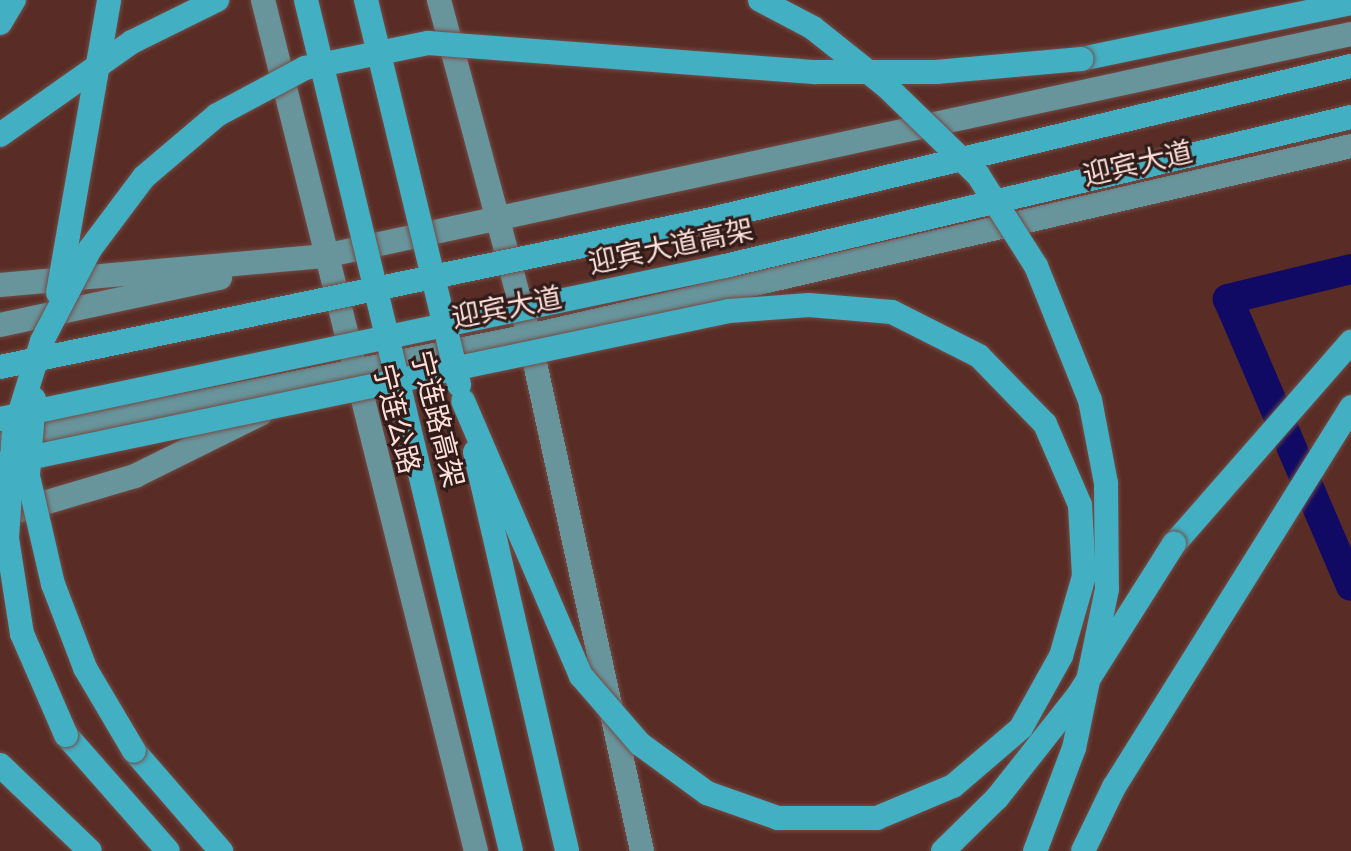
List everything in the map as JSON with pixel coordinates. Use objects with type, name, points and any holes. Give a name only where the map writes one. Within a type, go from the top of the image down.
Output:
[{"type":"highway","points":[[0,23],[14,0]]},
{"type":"highway","points":[[109,0],[74,222],[35,386],[28,476],[53,584],[85,668],[134,751],[221,851]]},
{"type":"highway","points":[[0,135],[132,42],[217,0]]},
{"type":"highway","name":"宁连路高架","points":[[306,0],[511,851]]},
{"type":"highway","name":"宁连路高架","points":[[366,0],[567,851]]},
{"type":"highway","points":[[760,0],[813,28],[886,86],[978,175],[1036,266],[1090,400],[1106,483],[1107,589],[1074,748],[1035,851]]},
{"type":"highway","points":[[168,851],[66,735],[22,634],[7,538],[14,431],[42,341],[90,249],[144,177],[217,115],[305,68],[428,43],[816,72],[936,72],[1081,59],[1351,3]]},
{"type":"highway","name":"迎宾大道高架","points":[[0,367],[707,220],[1351,66]]},
{"type":"highway","name":"迎宾大道高架","points":[[0,419],[725,266],[1351,117]]},
{"type":"highway","points":[[0,464],[729,311],[809,305],[892,312],[979,356],[1045,424],[1080,505],[1084,576],[1061,656],[1021,728],[953,786],[877,818],[778,818],[707,793],[640,744],[581,676],[463,401]]},
{"type":"highway","points":[[943,851],[997,798],[1079,694],[1174,544],[1351,342]]},
{"type":"highway","points":[[1083,851],[1114,787],[1351,407]]},
{"type":"highway","points":[[0,765],[90,851]]},
{"type":"main road","name":"宁连公路","points":[[263,0],[352,369],[476,851]]},
{"type":"main road","points":[[439,0],[529,336],[642,851]]},
{"type":"main road","points":[[0,325],[1351,34]]},
{"type":"main road","name":"迎宾大道","points":[[0,442],[352,369],[529,336],[1351,146]]},
{"type":"main road","points":[[0,285],[324,256]]},
{"type":"main road","points":[[0,516],[135,476],[352,369]]},
{"type":"waterway","points":[[1351,269],[1228,299],[1351,586]]}]
